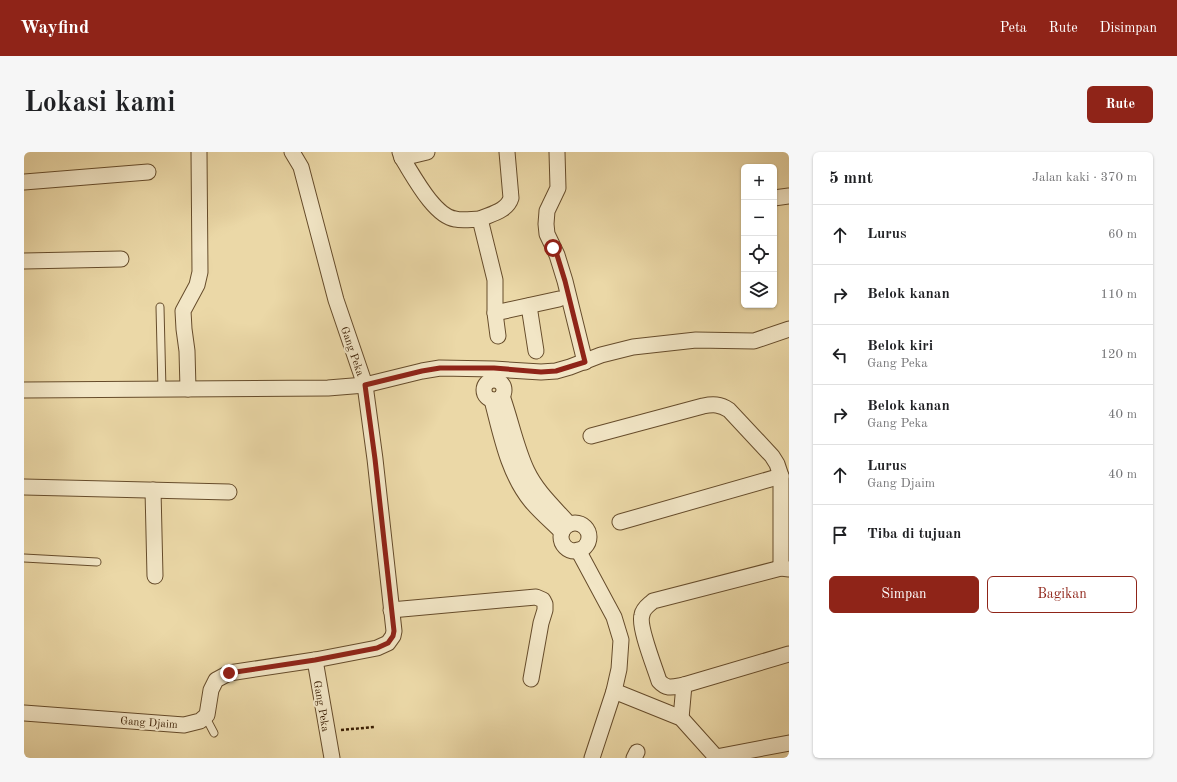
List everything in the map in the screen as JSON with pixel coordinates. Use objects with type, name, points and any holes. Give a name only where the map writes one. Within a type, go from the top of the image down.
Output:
[{"type":"street","points":[[188,389],[184,311],[197,286],[200,272],[199,152]]},
{"type":"street","name":"Gang Peka","points":[[292,152],[301,167],[336,300],[365,385],[375,459],[394,631],[393,636],[388,643],[377,648],[315,660],[326,731],[332,758]]},
{"type":"street","points":[[426,152],[401,155],[431,201],[441,213],[454,219],[480,219],[506,207],[511,198],[506,152]]},
{"type":"street","points":[[557,152],[558,188],[547,211],[547,234],[557,255],[565,281],[585,362]]},
{"type":"street","points":[[24,182],[148,172]]},
{"type":"street","points":[[777,198],[789,196]]},
{"type":"street","points":[[480,219],[495,280],[495,313],[498,336]]},
{"type":"street","points":[[24,261],[121,259]]},
{"type":"street","points":[[495,313],[559,299]]},
{"type":"street","points":[[528,306],[536,351]]},
{"type":"street","points":[[24,390],[328,388],[365,385],[440,368],[494,374],[556,371],[585,362],[601,355],[633,347],[696,340],[754,341],[789,329]]},
{"type":"street","points":[[494,374],[484,391],[487,397],[497,398],[515,457],[514,474],[566,528]]},
{"type":"street","points":[[591,436],[692,408],[713,404],[723,406],[729,410],[772,456],[777,464],[781,476],[785,569],[653,601],[645,607],[641,616],[642,627],[659,681],[664,686],[671,687],[684,685],[789,654]]},
{"type":"street","points":[[620,522],[781,476]]},
{"type":"street","points":[[24,486],[229,492]]},
{"type":"street","points":[[153,490],[156,576]]},
{"type":"street","points":[[575,522],[586,527],[589,532],[588,544],[584,548],[578,550],[567,548],[563,544],[561,538],[566,528],[575,522]]},
{"type":"street","points":[[578,550],[614,617],[620,640],[619,669],[614,691],[592,758]]},
{"type":"street","points":[[391,610],[536,597],[543,600],[545,610],[541,623],[531,679]]},
{"type":"street","points":[[205,716],[216,680],[229,673],[315,660]]},
{"type":"street","points":[[681,718],[684,685]]},
{"type":"street","points":[[614,691],[681,718],[716,757],[789,743]]},
{"type":"street","name":"Gang Djaim","points":[[24,713],[184,725],[200,721],[205,716]]},
{"type":"lane","points":[[160,307],[162,390]]},
{"type":"lane","points":[[24,558],[97,562]]},
{"type":"lane","points":[[205,716],[214,733]]},
{"type":"path","points":[[326,731],[374,727]]},
{"type":"route","points":[[229,673],[315,660],[377,648],[388,643],[393,636],[394,631],[375,459],[365,385],[440,368],[494,368],[541,372],[556,371],[585,362],[565,281],[557,255],[553,248]]}]
